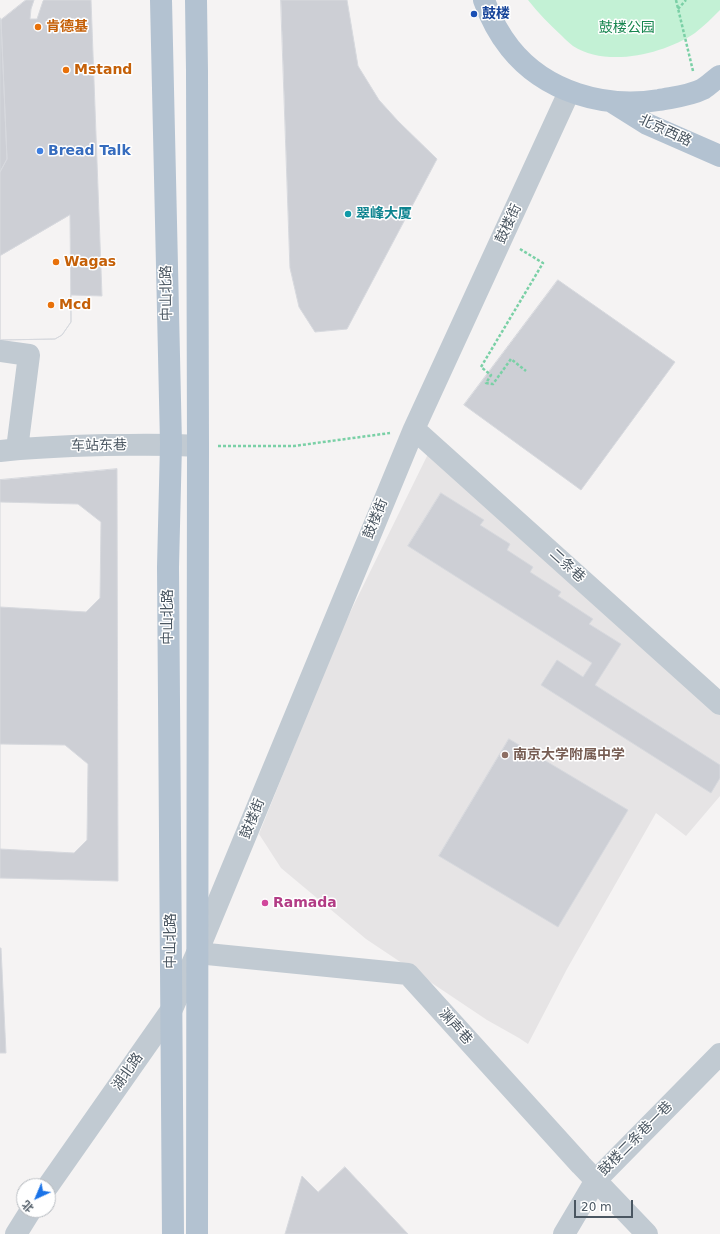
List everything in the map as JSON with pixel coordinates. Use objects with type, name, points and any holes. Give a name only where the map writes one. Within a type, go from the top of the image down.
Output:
[{"type":"main road","name":"中山北路","points":[[161,0],[171,444],[168,567],[173,1234]]},
{"type":"main road","name":"中山北路","points":[[196,0],[198,446],[197,1234]]},
{"type":"main road","points":[[484,0],[498,30],[518,57],[548,82],[569,92],[612,102],[642,103],[687,95],[703,88],[720,76]]},
{"type":"main road","name":"北京西路","points":[[612,102],[647,124],[720,156]]},
{"type":"street","name":"鼓楼街","points":[[197,953],[414,429],[569,92]]},
{"type":"street","points":[[0,351],[29,355],[9,450]]},
{"type":"street","name":"二条巷","points":[[414,429],[720,704]]},
{"type":"street","name":"车站东巷","points":[[9,450],[71,446],[171,444],[198,446]]},
{"type":"street","name":"湖北路","points":[[54,1178],[172,1009],[197,953]]},
{"type":"street","name":"渊声巷","points":[[197,953],[408,974],[647,1234]]},
{"type":"street","name":"鼓楼二条巷一巷","points":[[564,1234],[596,1180],[720,1054]]},
{"type":"street","points":[[16,1234],[27,1218]]},
{"type":"path","points":[[676,0],[698,90]]},
{"type":"path","points":[[678,9],[686,0]]},
{"type":"path","points":[[502,238],[543,263],[481,367],[491,375],[486,383],[493,384],[511,359],[526,371]]},
{"type":"path","points":[[198,446],[294,446],[414,429]]},
{"type":"shaded area","name":"南京大学附属中学","points":[[429,452],[720,713],[720,796],[686,836],[656,813],[567,969],[528,1044],[487,1020],[366,939],[281,868],[259,834],[338,637]]},
{"type":"green space","name":"鼓楼公园","points":[[528,0],[720,0],[720,10],[695,33],[668,47],[635,56],[618,57],[587,53],[573,46],[536,10]]},
{"type":"building","points":[[26,0],[34,0],[30,19],[37,19],[44,0],[91,0],[102,296],[71,295],[71,322],[62,335],[55,339],[0,340],[0,172],[7,159],[1,20]]},
{"type":"building","name":"翠峰大厦","points":[[281,0],[347,0],[358,66],[379,100],[437,159],[347,329],[315,332],[299,307],[290,268]]},
{"type":"building","points":[[0,18],[7,159],[0,172]]},
{"type":"building","points":[[70,215],[71,322],[62,335],[55,339],[0,340],[0,256]]},
{"type":"building","points":[[558,280],[675,362],[581,490],[464,405]]},
{"type":"building","points":[[117,469],[118,881],[0,878],[0,480]]},
{"type":"building","points":[[441,493],[484,520],[480,525],[510,544],[507,550],[533,567],[530,572],[561,592],[558,596],[593,619],[589,624],[621,644],[595,685],[720,765],[720,778],[711,793],[541,685],[557,660],[583,677],[592,663],[408,546]]},
{"type":"building","points":[[0,502],[78,504],[101,522],[100,598],[86,612],[0,607]]},
{"type":"building","points":[[509,739],[628,810],[558,927],[439,856]]},
{"type":"building","points":[[0,744],[65,745],[88,764],[87,840],[74,853],[0,849]]},
{"type":"building","points":[[1,948],[6,1053],[0,1053]]},
{"type":"building","points":[[345,1167],[408,1234],[285,1234],[302,1176],[318,1192]]},
{"type":"place","name":"鼓楼","points":[[474,14]]},
{"type":"place","name":"肯德基","points":[[38,27]]},
{"type":"place","name":"Mstand","points":[[66,70]]},
{"type":"place","name":"Bread Talk","points":[[40,151]]},
{"type":"place","name":"翠峰大厦","points":[[348,214]]},
{"type":"place","name":"Wagas","points":[[56,262]]},
{"type":"place","name":"Mcd","points":[[51,305]]},
{"type":"place","name":"南京大学附属中学","points":[[505,755]]},
{"type":"place","name":"Ramada","points":[[265,903]]}]
